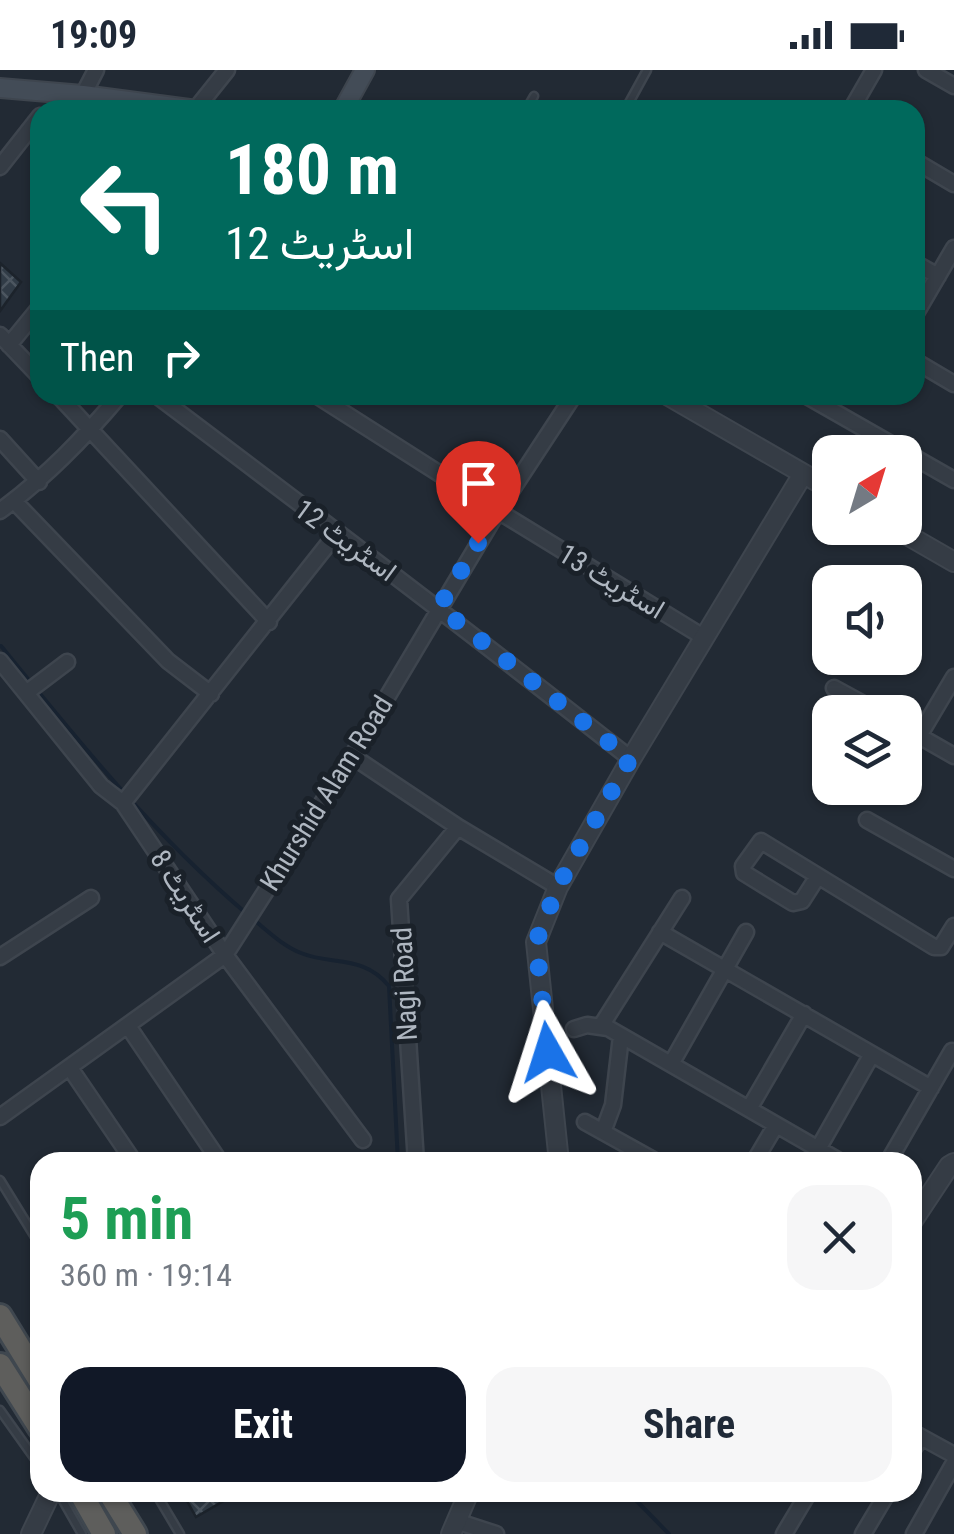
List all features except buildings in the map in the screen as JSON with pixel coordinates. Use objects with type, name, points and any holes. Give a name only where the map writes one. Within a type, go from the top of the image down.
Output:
[{"type":"highway","points":[[0,1316],[30,1365]]},
{"type":"highway","points":[[0,1364],[30,1412]]},
{"type":"highway","points":[[86,1502],[104,1534]]},
{"type":"highway","points":[[115,1502],[135,1534]]},
{"type":"main road","points":[[349,100],[366,70]]},
{"type":"main road","points":[[0,88],[120,100]]},
{"type":"street","points":[[82,95],[96,70]]},
{"type":"street","points":[[204,100],[226,70]]},
{"type":"street","points":[[857,100],[874,70]]},
{"type":"street","points":[[926,70],[954,86]]},
{"type":"street","points":[[52,100],[58,93]]},
{"type":"street","points":[[0,166],[30,128]]},
{"type":"street","points":[[925,168],[954,184]]},
{"type":"street","points":[[925,298],[954,248]]},
{"type":"street","points":[[925,268],[938,276]]},
{"type":"street","points":[[30,316],[5,340],[30,366]]},
{"type":"street","points":[[925,367],[954,384]]},
{"type":"street","points":[[68,405],[269,622]]},
{"type":"street","points":[[0,512],[38,482],[111,405]]},
{"type":"street","name":"اسٹریٹ 12","points":[[169,405],[336,534],[439,607],[630,759]]},
{"type":"street","name":"اسٹریٹ 13","points":[[332,405],[705,638]]},
{"type":"street","name":"Khurshid Alam Road","points":[[0,1118],[225,955],[567,405]]},
{"type":"street","points":[[690,405],[812,479]]},
{"type":"street","points":[[823,405],[954,480]]},
{"type":"street","points":[[0,439],[38,482]]},
{"type":"street","points":[[558,1152],[536,942],[558,886],[630,759],[803,474]]},
{"type":"street","points":[[14,501],[168,661],[211,694]]},
{"type":"street","points":[[127,799],[336,534]]},
{"type":"street","points":[[922,543],[954,562]]},
{"type":"street","name":"اسٹریٹ 8","points":[[0,660],[32,688],[100,786],[127,799],[225,955],[363,1140]]},
{"type":"street","points":[[32,688],[66,662]]},
{"type":"street","points":[[922,731],[954,677]]},
{"type":"street","points":[[834,688],[847,695]]},
{"type":"street","points":[[922,738],[954,756]]},
{"type":"street","points":[[352,756],[458,827],[558,886]]},
{"type":"street","points":[[867,820],[954,869]]},
{"type":"street","name":"Nagi Road","points":[[415,1152],[399,899],[458,827]]},
{"type":"street","points":[[818,876],[802,901],[793,903],[744,873],[743,866],[761,841],[934,947],[941,946],[954,926]]},
{"type":"street","points":[[0,957],[91,898]]},
{"type":"street","points":[[601,1026],[682,898]]},
{"type":"street","points":[[660,932],[931,1088]]},
{"type":"street","points":[[670,1064],[746,932]]},
{"type":"street","points":[[749,1109],[804,1014]]},
{"type":"street","points":[[128,1026],[213,1152]]},
{"type":"street","points":[[574,1029],[601,1026],[622,1036],[823,1152]]},
{"type":"street","points":[[603,1132],[613,1105],[622,1036]]},
{"type":"street","points":[[894,1152],[952,1050]]},
{"type":"street","points":[[818,1149],[872,1054]]},
{"type":"street","points":[[70,1068],[127,1152]]},
{"type":"street","points":[[584,1122],[639,1152]]},
{"type":"street","points":[[760,1152],[776,1125]]},
{"type":"street","points":[[922,1202],[952,1162]]},
{"type":"street","points":[[922,1437],[954,1455]]},
{"type":"street","points":[[914,1534],[954,1463]]},
{"type":"street","points":[[31,1534],[49,1502]]},
{"type":"street","points":[[465,1502],[454,1528],[496,1534]]},
{"type":"street","points":[[784,1534],[803,1502]]},
{"type":"street","points":[[863,1534],[882,1502]]},
{"type":"lane","points":[[631,100],[647,70]]},
{"type":"lane","points":[[532,100],[534,96]]},
{"type":"lane","points":[[0,1180],[30,1229]]},
{"type":"lane","points":[[0,1410],[30,1452]]},
{"type":"lane","points":[[61,1502],[82,1534]]},
{"type":"lane","points":[[162,1502],[180,1534]]},
{"type":"waterway","points":[[1,646],[149,820],[247,914]]},
{"type":"waterway","points":[[254,920],[294,950],[369,969],[389,986],[397,1152]]},
{"type":"waterway","points":[[638,1502],[669,1534]]},
{"type":"route","points":[[478,543],[439,607],[630,759],[558,886],[536,942],[548,1052]]}]
